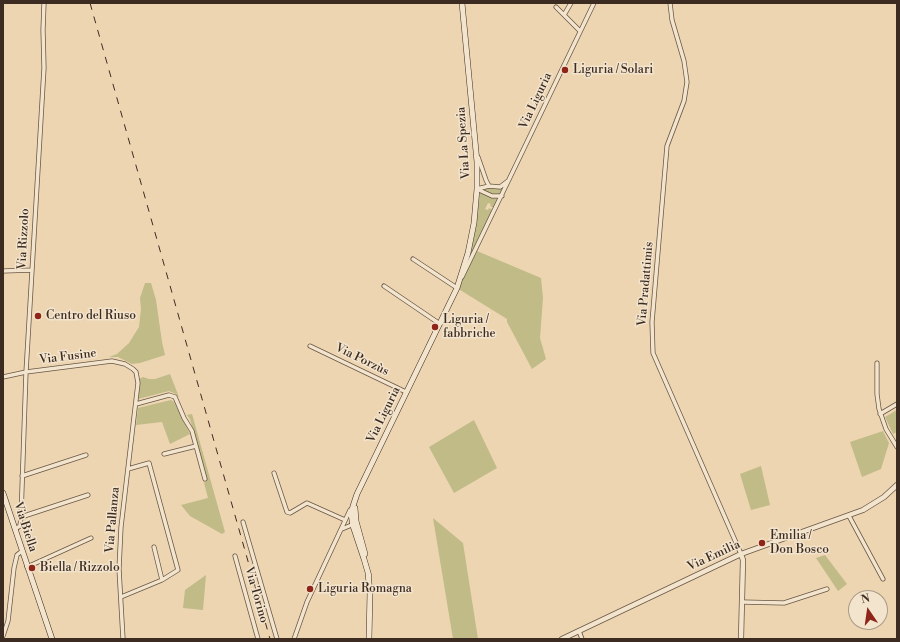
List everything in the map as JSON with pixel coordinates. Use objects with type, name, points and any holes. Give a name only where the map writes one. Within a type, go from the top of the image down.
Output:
[{"type":"main road","name":"Via La Spezia","points":[[461,280],[474,223],[477,189],[476,150],[462,3]]},
{"type":"main road","name":"Via Liguria","points":[[353,518],[355,500],[461,280]]},
{"type":"main road","name":"Via Biella","points":[[3,493],[52,639]]},
{"type":"main road","points":[[353,518],[367,562],[370,592],[369,638]]},
{"type":"street","name":"Via Rizzolo","points":[[15,529],[20,526],[21,517],[26,372],[44,68],[44,3]]},
{"type":"street","points":[[564,15],[571,3]]},
{"type":"street","name":"Via Liguria","points":[[461,280],[594,3]]},
{"type":"street","name":"Via Pradattimis","points":[[670,3],[672,20],[684,61],[687,82],[684,101],[670,136],[667,150],[652,322],[653,353],[741,554]]},
{"type":"street","points":[[556,7],[580,31]]},
{"type":"street","points":[[476,150],[486,180],[490,186]]},
{"type":"street","points":[[477,189],[490,186],[500,187],[510,179]]},
{"type":"street","points":[[477,189],[492,196],[502,196]]},
{"type":"street","points":[[413,259],[457,288]]},
{"type":"street","points":[[3,271],[32,270]]},
{"type":"street","points":[[384,286],[440,324]]},
{"type":"street","name":"Via Porzùs","points":[[310,346],[406,392]]},
{"type":"street","name":"Via Fusine","points":[[3,377],[26,372],[112,361],[120,362],[133,369]]},
{"type":"street","points":[[877,363],[877,394],[880,414],[897,447]]},
{"type":"street","name":"Via Pallanza","points":[[123,639],[119,569],[121,527],[138,383],[137,376],[133,369]]},
{"type":"street","points":[[136,404],[169,395],[175,397],[184,418],[192,431],[205,479]]},
{"type":"street","points":[[880,414],[897,404]]},
{"type":"street","points":[[164,454],[196,446]]},
{"type":"street","points":[[22,476],[86,455]]},
{"type":"street","points":[[121,597],[162,580],[178,570],[148,463],[128,469]]},
{"type":"street","points":[[274,473],[287,512],[290,513],[308,503],[345,520],[353,518]]},
{"type":"street","name":"Via Emilia","points":[[562,639],[741,554],[849,516],[874,504],[897,485]]},
{"type":"street","points":[[21,517],[88,495]]},
{"type":"street","points":[[849,516],[883,579]]},
{"type":"street","points":[[341,530],[353,518]]},
{"type":"street","points":[[294,639],[307,602],[345,520]]},
{"type":"street","points":[[243,522],[277,639]]},
{"type":"street","name":"Via Biella","points":[[27,567],[91,538]]},
{"type":"street","points":[[154,547],[162,580]]},
{"type":"street","points":[[3,636],[8,621],[14,568],[17,556],[23,554]]},
{"type":"street","points":[[741,554],[743,560],[741,639]]},
{"type":"street","name":"Via Torino","points":[[235,556],[258,639]]},
{"type":"street","points":[[742,602],[784,603],[827,589]]},
{"type":"street","points":[[579,631],[582,639]]},
{"type":"shaded area","points":[[504,187],[501,194],[491,194],[483,190],[489,188],[497,189]]},
{"type":"shaded area","points":[[480,192],[490,197],[499,199],[494,208],[488,203],[485,209],[488,210],[489,208],[493,210],[470,258],[476,226]]},
{"type":"shaded area","points":[[477,251],[541,278],[543,298],[540,338],[546,359],[532,369],[507,322],[507,319],[457,288]]},
{"type":"shaded area","points":[[145,283],[151,283],[156,300],[165,355],[132,364],[118,357],[109,357],[117,354],[129,343],[139,327],[141,309],[140,298]]},
{"type":"shaded area","points":[[170,374],[179,397],[169,391],[138,399],[139,379],[143,377],[155,379]]},
{"type":"shaded area","points":[[171,400],[174,402],[190,434],[170,444],[162,422],[136,425],[138,408]]},
{"type":"shaded area","points":[[897,410],[897,432],[893,434],[885,417]]},
{"type":"shaded area","points":[[192,414],[225,532],[222,534],[190,516],[181,505],[208,498],[204,483],[207,480],[190,419],[187,415]]},
{"type":"shaded area","points":[[474,420],[497,468],[454,493],[429,447]]},
{"type":"shaded area","points":[[883,431],[889,443],[881,469],[862,477],[850,442]]},
{"type":"shaded area","points":[[761,466],[770,505],[751,510],[740,474]]},
{"type":"shaded area","points":[[433,518],[463,543],[478,639],[453,639]]},
{"type":"shaded area","points":[[825,555],[847,584],[838,591],[816,558]]},
{"type":"shaded area","points":[[206,575],[203,610],[183,608],[185,590]]},
{"type":"railway","points":[[90,3],[270,639]]},
{"type":"place","name":"Liguria / Solari","points":[[565,70]]},
{"type":"place","name":"Centro del Riuso","points":[[38,316]]},
{"type":"place","name":"Liguria / fabbriche","points":[[435,327]]},
{"type":"place","name":"Emilia / Don Bosco","points":[[762,543]]},
{"type":"place","name":"Biella / Rizzolo","points":[[32,568]]},
{"type":"place","name":"Liguria Romagna","points":[[310,589]]}]
